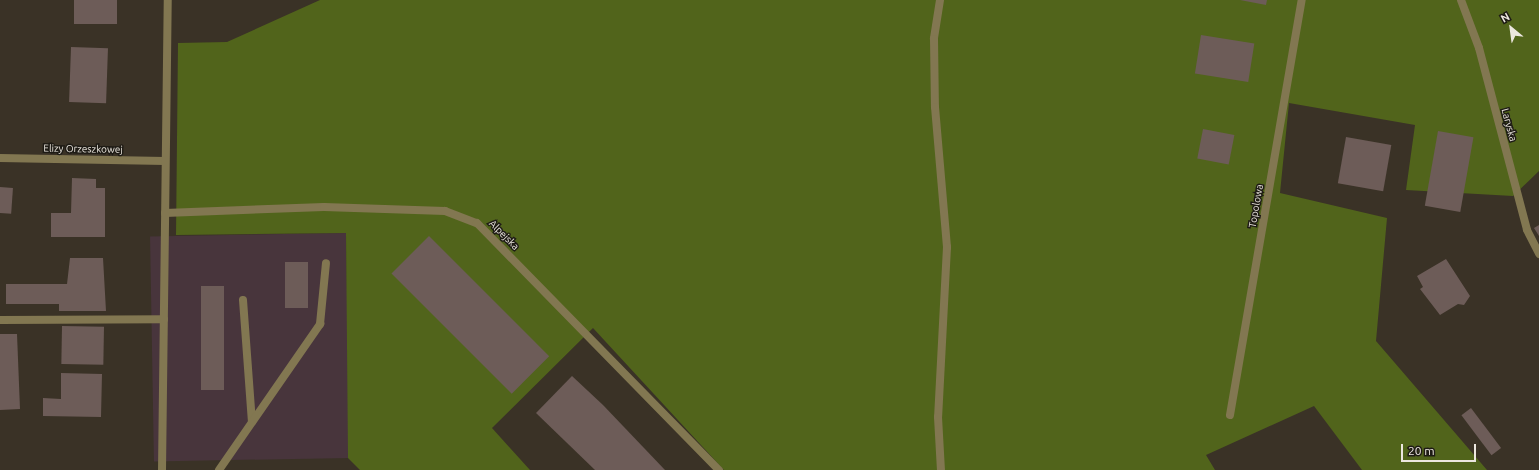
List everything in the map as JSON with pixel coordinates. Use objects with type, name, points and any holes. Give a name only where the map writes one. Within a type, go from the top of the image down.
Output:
[{"type":"street","points":[[162,470],[168,0]]},
{"type":"street","points":[[940,0],[934,39],[935,107],[947,247],[939,402],[941,470]]},
{"type":"street","name":"Topolowa","points":[[1230,415],[1302,0]]},
{"type":"street","name":"Laryska","points":[[1461,0],[1479,48],[1527,230],[1539,254]]},
{"type":"street","name":"Elizy Orzeszkowej","points":[[0,158],[165,161]]},
{"type":"street","name":"Alpejska","points":[[165,213],[324,207],[445,212],[477,223],[719,470]]},
{"type":"street","points":[[219,470],[320,324],[326,263]]},
{"type":"street","points":[[243,300],[252,422]]},
{"type":"street","points":[[0,320],[164,319]]},
{"type":"shaded area","points":[[346,233],[350,458],[154,461],[150,236]]},
{"type":"green space","points":[[320,0],[1539,0],[1539,171],[1513,196],[1406,190],[1415,125],[1289,103],[1280,193],[1387,218],[1376,341],[1487,470],[1362,470],[1314,406],[1206,455],[1215,470],[724,470],[593,328],[492,428],[530,470],[360,470],[348,458],[346,233],[176,235],[178,43],[227,42]]},
{"type":"building","points":[[74,0],[117,0],[117,24],[74,24]]},
{"type":"building","points":[[1240,0],[1267,0],[1266,5]]},
{"type":"building","points":[[1201,35],[1254,43],[1248,82],[1195,74]]},
{"type":"building","points":[[71,47],[108,48],[106,103],[69,102]]},
{"type":"building","points":[[1203,129],[1234,135],[1229,165],[1197,158]]},
{"type":"building","points":[[1438,131],[1473,137],[1460,212],[1425,206]]},
{"type":"building","points":[[1346,137],[1391,145],[1383,191],[1338,183]]},
{"type":"building","points":[[72,178],[96,179],[96,188],[105,188],[105,237],[51,237],[51,213],[71,213]]},
{"type":"building","points":[[0,187],[13,188],[11,214],[0,213]]},
{"type":"building","points":[[1539,225],[1539,236],[1534,228]]},
{"type":"building","points":[[429,236],[549,356],[512,394],[392,273]]},
{"type":"building","points":[[70,258],[103,258],[106,311],[59,311],[59,304],[6,304],[6,284],[67,284]]},
{"type":"building","points":[[1446,259],[1470,296],[1464,305],[1458,304],[1440,315],[1420,289],[1423,287],[1417,276]]},
{"type":"building","points":[[285,262],[308,262],[308,308],[285,308]]},
{"type":"building","points":[[201,286],[224,286],[224,390],[201,390]]},
{"type":"building","points":[[62,326],[104,327],[103,365],[61,364]]},
{"type":"building","points":[[0,334],[17,334],[20,409],[0,410]]},
{"type":"building","points":[[61,373],[102,374],[101,417],[43,416],[43,398],[61,399]]},
{"type":"building","points":[[572,376],[603,405],[665,470],[595,470],[536,413]]},
{"type":"building","points":[[1471,408],[1501,448],[1492,455],[1461,415]]}]
